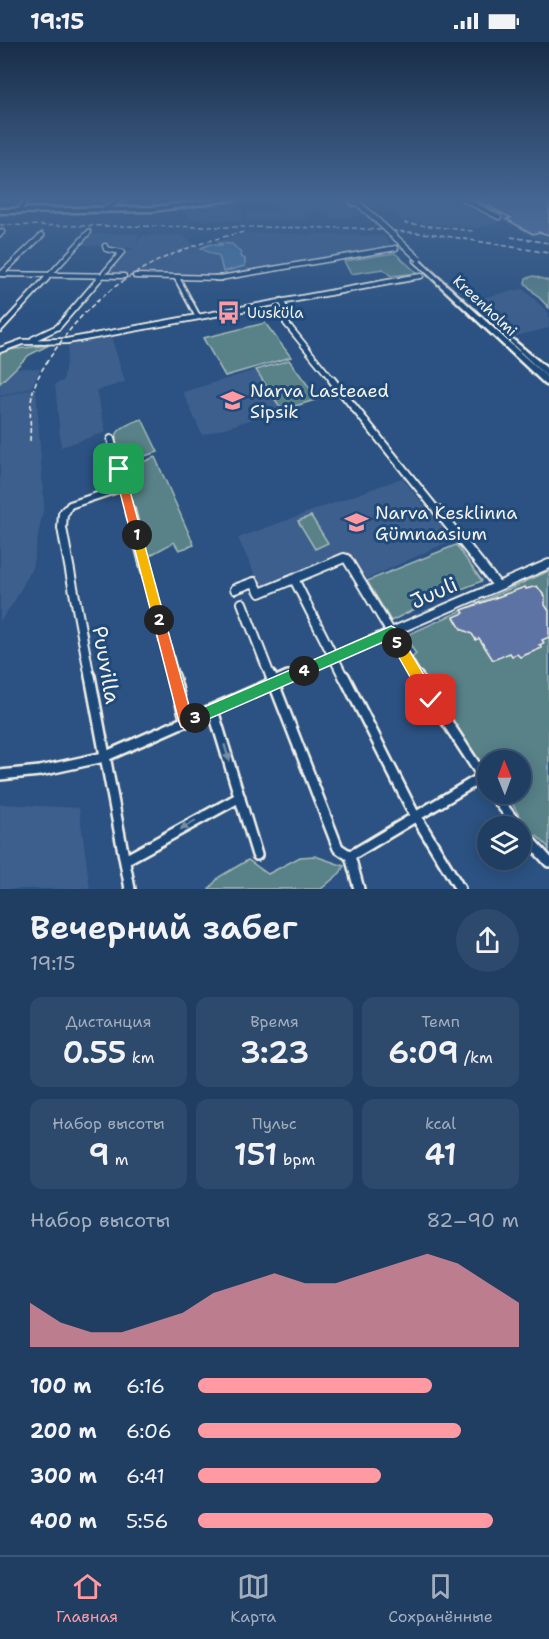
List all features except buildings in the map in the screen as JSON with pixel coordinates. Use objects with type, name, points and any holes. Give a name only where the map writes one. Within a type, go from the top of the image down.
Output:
[{"type":"main road","name":"Kreenholmi","points":[[395,239],[549,380]]},
{"type":"street","points":[[0,274],[38,239]]},
{"type":"street","points":[[0,329],[83,239]]},
{"type":"street","points":[[0,350],[49,333],[58,327],[122,252],[106,249],[105,246]]},
{"type":"street","points":[[135,276],[220,278],[396,248]]},
{"type":"street","points":[[0,274],[124,276]]},
{"type":"street","points":[[22,342],[67,341],[421,276]]},
{"type":"street","points":[[177,278],[198,317]]},
{"type":"street","points":[[281,301],[285,308],[284,319],[291,329],[497,585]]},
{"type":"street","points":[[111,439],[186,722]]},
{"type":"street","name":"Puuvilla","points":[[124,487],[70,505],[63,514],[62,528],[130,889]]},
{"type":"street","points":[[235,589],[254,582],[260,593],[344,558],[347,559],[431,700],[477,769]]},
{"type":"street","name":"Juuli","points":[[0,775],[40,771],[104,757],[549,564]]},
{"type":"street","points":[[294,579],[417,818],[460,889]]},
{"type":"street","points":[[242,603],[339,848],[350,856],[359,889]]},
{"type":"street","points":[[213,710],[257,855]]},
{"type":"street","points":[[350,856],[477,785]]},
{"type":"street","points":[[125,860],[240,797]]},
{"type":"street","points":[[501,804],[510,816]]},
{"type":"street","points":[[531,842],[549,862]]},
{"type":"shaded area","points":[[87,239],[138,239],[136,245],[140,239],[186,239],[197,247],[227,239],[386,239],[395,248],[214,277],[106,273],[127,250],[134,248],[117,249],[115,246],[82,245]]},
{"type":"shaded area","points":[[218,243],[232,244],[241,253],[240,256],[245,259],[245,266],[223,272],[218,256],[201,248],[210,244],[223,246]]},
{"type":"shaded area","points":[[523,289],[549,313],[549,328],[513,337],[471,300]]},
{"type":"shaded area","points":[[111,336],[125,382],[96,391],[106,432],[61,447],[55,384],[63,381],[69,344]]},
{"type":"shaded area","points":[[0,369],[40,369],[31,388],[0,396]]},
{"type":"shaded area","name":"Narva Lasteaed Sipsik","points":[[256,370],[282,410],[202,435],[183,392]]},
{"type":"shaded area","points":[[36,388],[44,505],[32,568],[14,602],[0,621],[0,397]]},
{"type":"shaded area","name":"Narva Kesklinna Gümnaasium","points":[[402,478],[452,540],[367,579],[350,553],[262,590],[238,538]]},
{"type":"shaded area","points":[[0,804],[79,808],[90,889],[0,889]]},
{"type":"green space","points":[[395,253],[417,273],[391,276],[383,269],[351,274],[344,261]]},
{"type":"green space","points":[[534,276],[549,281],[549,308],[525,283],[526,278]]},
{"type":"green space","points":[[265,323],[291,357],[225,376],[203,338]]},
{"type":"green space","points":[[49,345],[29,355],[0,383],[0,351]]},
{"type":"green space","points":[[289,360],[318,399],[282,410],[256,370]]},
{"type":"green space","points":[[142,419],[158,452],[121,463],[115,439],[117,434],[125,426]]},
{"type":"green space","points":[[155,457],[194,545],[179,550],[174,542],[145,558],[123,470]]},
{"type":"green space","points":[[311,516],[328,543],[315,549],[298,521]]},
{"type":"green space","points":[[456,545],[482,581],[427,603],[391,621],[367,581]]},
{"type":"green space","points":[[549,571],[549,851],[537,836],[531,835],[531,816],[520,816],[512,804],[531,804],[531,750],[477,750],[477,764],[434,697],[439,691],[435,685],[426,683],[412,658],[416,654],[405,636]]},
{"type":"green space","points":[[315,856],[344,866],[340,873],[321,889],[209,889],[219,877],[248,860],[268,874],[300,857]]},
{"type":"railway","points":[[30,441],[31,403],[38,378],[60,343],[78,321],[97,301],[118,284],[141,270],[190,247],[219,239]]},
{"type":"railway","points":[[461,239],[549,253]]},
{"type":"railway","points":[[521,239],[549,243]]},
{"type":"place","name":"Uusküla","points":[[229,313]]},
{"type":"place","name":"Narva Lasteaed Sipsik","points":[[232,401]]},
{"type":"place","name":"Narva Kesklinna Gümnaasium","points":[[357,523]]},
{"type":"route","points":[[119,469],[186,722],[391,632],[431,700]]}]
